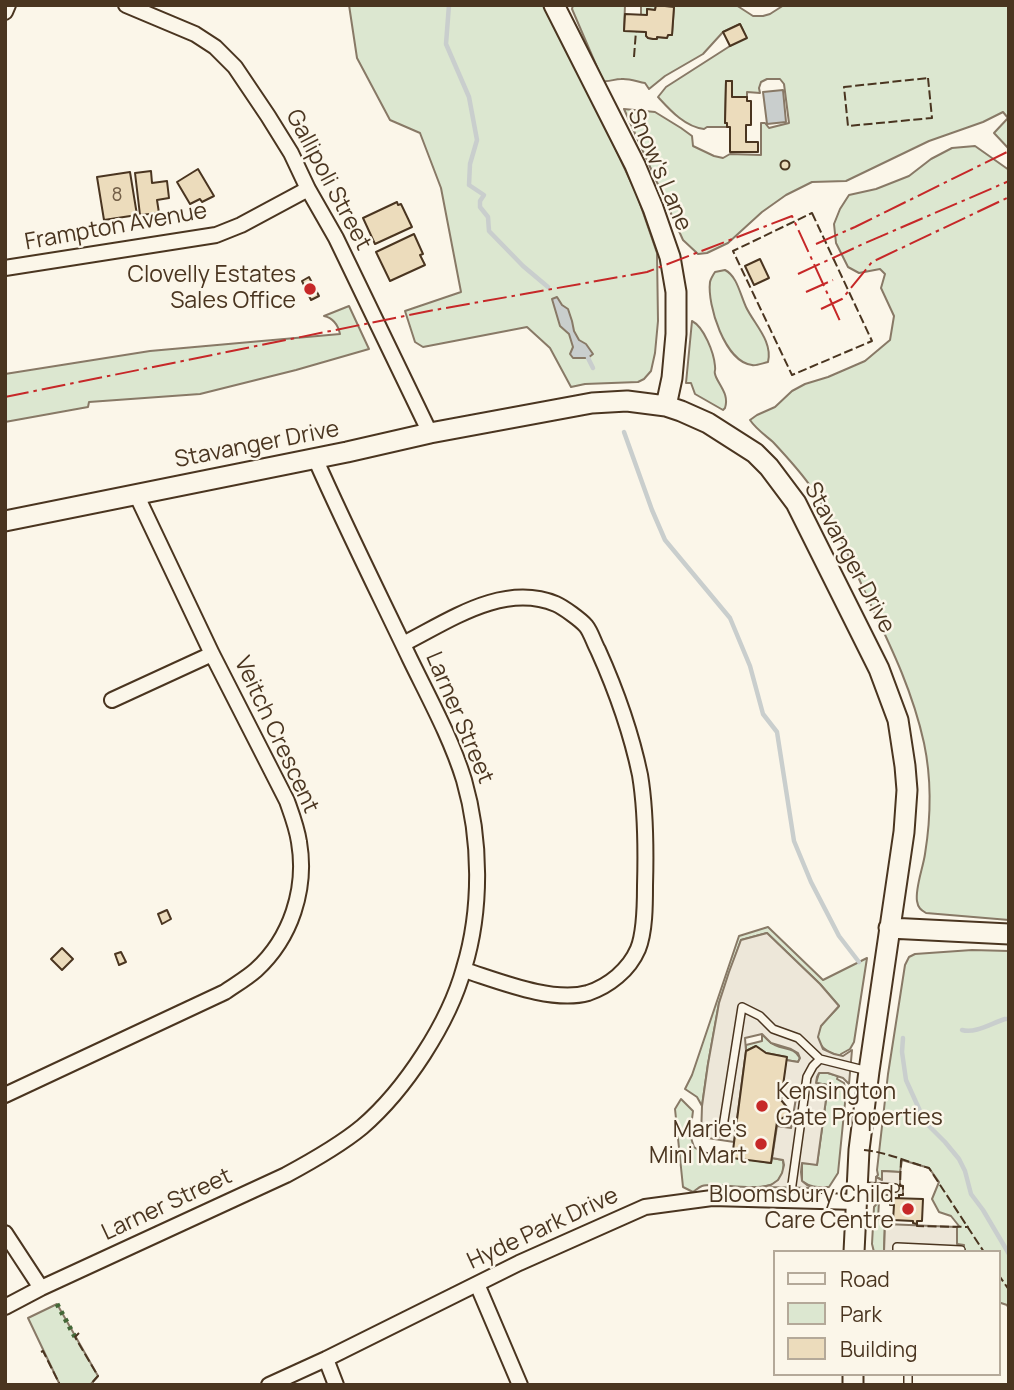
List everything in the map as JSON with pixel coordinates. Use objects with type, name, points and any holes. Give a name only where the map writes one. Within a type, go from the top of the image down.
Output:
[{"type":"street","points":[[5,12],[8,5]]},
{"type":"street","name":"Gallipoli Street","points":[[126,5],[195,34],[215,47],[235,67],[291,153],[336,238],[430,433]]},
{"type":"street","name":"Snow's Lane","points":[[554,5],[635,165],[670,257],[676,292],[676,334],[666,406]]},
{"type":"street","name":"Frampton Avenue","points":[[5,268],[216,234],[241,225],[308,189]]},
{"type":"street","name":"Stavanger Drive","points":[[5,521],[579,404],[627,401],[666,406],[708,422],[755,453],[796,503],[879,669],[898,720],[902,743],[907,790],[902,853],[869,1071],[856,1194],[854,1250]]},
{"type":"street","name":"Larner Street","points":[[5,1307],[286,1175],[324,1154],[362,1127],[409,1076],[430,1044],[464,970],[473,930],[476,859],[470,805],[463,779],[447,738],[315,458]]},
{"type":"street","name":"Veitch Crescent","points":[[5,1095],[225,992],[254,972],[271,955],[286,934],[294,912],[300,877],[300,844],[287,801],[212,654],[136,494]]},
{"type":"street","points":[[403,644],[491,601],[528,597],[558,605],[587,627],[627,723],[640,777],[646,841],[645,914],[638,949],[621,974],[605,986],[587,993],[567,996],[545,994],[464,970]]},
{"type":"street","points":[[112,700],[212,654]]},
{"type":"street","points":[[889,928],[1009,934]]},
{"type":"street","name":"Hyde Park Drive","points":[[270,1385],[519,1263],[645,1207],[712,1198],[790,1199],[856,1194]]},
{"type":"street","points":[[5,1233],[41,1288]]},
{"type":"street","points":[[477,1284],[520,1385]]},
{"type":"street","points":[[326,1359],[336,1385]]},
{"type":"lane","points":[[722,1133],[741,1007],[760,1016],[785,1035],[798,1038],[820,1059],[869,1071]]},
{"type":"lane","points":[[790,1199],[807,1077],[820,1059]]},
{"type":"lane","points":[[856,1194],[895,1188]]},
{"type":"lane","points":[[897,1250],[897,1247],[961,1250]]},
{"type":"green space","points":[[349,5],[545,5],[637,195],[657,253],[658,321],[655,353],[651,371],[644,379],[638,382],[571,387],[550,348],[527,327],[423,347],[415,342],[405,311],[461,292],[441,188],[420,133],[390,120],[357,58]]},
{"type":"green space","points":[[573,5],[625,5],[624,30],[646,32],[648,38],[656,39],[672,35],[674,7],[656,6],[655,10],[647,9],[647,15],[641,15],[641,5],[736,5],[753,16],[763,16],[784,5],[1009,5],[1009,149],[994,133],[1008,118],[1003,112],[929,141],[846,181],[812,182],[786,195],[762,212],[728,243],[707,253],[698,254],[683,240],[624,109],[655,112],[692,136],[693,146],[714,156],[723,158],[730,154],[761,155],[761,123],[765,123],[769,128],[789,123],[784,84],[780,79],[767,79],[761,82],[760,93],[747,92],[747,97],[732,97],[732,81],[726,81],[727,127],[697,128],[678,117],[658,97],[666,87],[746,37],[740,24],[723,32],[703,54],[665,76],[649,89],[645,83],[630,80],[603,81],[572,9]]},
{"type":"green space","points":[[975,146],[1009,170],[1009,920],[926,913],[919,907],[917,890],[927,840],[929,785],[924,743],[908,689],[843,544],[820,501],[793,464],[750,420],[775,407],[792,391],[805,384],[865,361],[890,340],[894,316],[881,288],[885,274],[880,269],[859,273],[848,267],[836,243],[834,224],[849,195],[876,189],[909,176],[931,159],[952,148]]},
{"type":"green space","points":[[725,270],[735,281],[765,340],[768,362],[754,365],[742,362],[720,331],[712,304],[710,282],[715,272]]},
{"type":"green space","points":[[349,306],[369,349],[200,394],[89,402],[88,407],[5,422],[5,374],[150,351],[340,334],[335,322],[324,316]]},
{"type":"green space","points":[[692,321],[701,329],[710,348],[715,375],[725,395],[723,410],[695,394],[691,383],[686,383]]},
{"type":"green space","points":[[768,927],[823,980],[867,958],[854,1042],[850,1049],[840,1056],[828,1052],[818,1040],[819,1029],[839,1006],[767,933],[741,940],[719,1003],[702,1106],[697,1097],[685,1089],[739,936]]},
{"type":"green space","points":[[972,950],[1009,951],[1009,1309],[1007,1305],[1000,1303],[1000,1250],[963,1250],[963,1246],[958,1245],[956,1241],[959,1226],[951,1216],[939,1212],[932,1199],[939,1182],[929,1168],[902,1160],[900,1172],[882,1171],[882,1180],[876,1177],[905,965],[909,957],[915,954]]},
{"type":"green space","points":[[762,1034],[773,1044],[795,1052],[800,1058],[798,1062],[766,1053],[756,1046],[746,1051],[746,1045],[762,1041]]},
{"type":"green space","points":[[819,1073],[838,1076],[837,1079],[844,1083],[846,1093],[838,1173],[829,1187],[812,1186],[802,1181],[802,1163],[817,1164],[828,1085],[816,1083]]},
{"type":"green space","points":[[681,1099],[693,1111],[690,1135],[694,1147],[701,1152],[771,1163],[772,1158],[783,1160],[782,1174],[776,1182],[753,1187],[702,1186],[693,1192],[683,1187],[675,1109]]},
{"type":"green space","points":[[879,1201],[878,1219],[885,1220],[884,1250],[874,1250],[872,1244],[874,1207]]},
{"type":"green space","points":[[57,1304],[98,1376],[90,1385],[60,1385],[28,1318]]},
{"type":"shaded area","points":[[783,90],[786,122],[767,124],[763,92]]},
{"type":"shaded area","points":[[557,297],[568,309],[579,340],[586,344],[593,354],[588,358],[573,358],[570,354],[573,347],[569,334],[560,326],[552,299]]},
{"type":"shaded area","points":[[767,933],[839,1006],[821,1026],[818,1037],[823,1049],[843,1056],[852,1050],[849,1084],[843,1078],[828,1073],[819,1073],[817,1077],[816,1083],[828,1085],[817,1165],[802,1163],[801,1172],[802,1181],[815,1188],[761,1187],[771,1185],[782,1173],[783,1160],[772,1158],[777,1126],[791,1128],[796,1098],[781,1096],[786,1060],[798,1062],[800,1058],[798,1053],[771,1043],[762,1034],[745,1038],[746,1051],[734,1142],[701,1137],[708,1064],[719,1003],[729,972],[741,940]]},
{"type":"shaded area","points":[[882,1171],[900,1172],[903,1195],[899,1195],[899,1198],[884,1195],[875,1201],[876,1177],[882,1180]]},
{"type":"shaded area","points":[[885,1224],[957,1227],[957,1244],[964,1245],[963,1250],[884,1250]]},
{"type":"building","points":[[656,5],[674,7],[672,35],[653,39],[646,36],[646,32],[624,31],[625,14],[647,15],[647,9],[655,10]]},
{"type":"building","points":[[740,24],[747,38],[730,46],[723,32]]},
{"type":"building","points":[[726,81],[732,81],[732,97],[747,97],[747,101],[751,101],[751,125],[746,125],[746,142],[758,142],[758,152],[730,152],[730,127],[725,123]]},
{"type":"building","points":[[785,160],[790,165],[785,170],[780,165]]},
{"type":"building","points":[[198,169],[214,196],[190,204],[177,182]]},
{"type":"building","points":[[151,171],[152,183],[167,181],[169,198],[157,200],[159,213],[140,215],[135,173]]},
{"type":"building","points":[[130,172],[137,215],[104,220],[97,177]]},
{"type":"building","points":[[397,202],[398,205],[401,204],[412,227],[375,244],[363,218]]},
{"type":"building","points":[[414,234],[425,265],[390,281],[376,252]]},
{"type":"building","points":[[760,259],[769,278],[754,285],[745,266]]},
{"type":"building","name":"Clovelly Estates Sales Office","points":[[309,277],[319,296],[311,300],[302,281]]},
{"type":"building","points":[[167,910],[171,919],[162,924],[158,914]]},
{"type":"building","points":[[62,948],[73,959],[62,970],[51,959]]},
{"type":"building","points":[[121,952],[126,962],[119,965],[115,954]]},
{"type":"building","name":"Kensington Gate Properties","points":[[756,1046],[766,1053],[787,1057],[781,1100],[791,1112],[777,1122],[771,1163],[732,1158],[746,1051]]},
{"type":"building","name":"Bloomsbury Child Care Centre","points":[[891,1198],[923,1199],[922,1221],[917,1221],[917,1224],[913,1221],[893,1220],[894,1205],[890,1205]]},
{"type":"waterway","points":[[449,5],[446,44],[469,97],[477,140],[470,164],[469,185],[484,195],[480,207],[488,217],[489,231],[548,287]]},
{"type":"waterway","points":[[588,358],[593,368]]},
{"type":"waterway","points":[[624,432],[665,540],[730,618],[750,666],[763,714],[777,732],[794,841],[811,882],[839,936],[859,962]]},
{"type":"waterway","points":[[962,1030],[978,1029],[1009,1019]]},
{"type":"waterway","points":[[903,1038],[906,1080],[925,1122],[959,1159],[971,1194],[1009,1254]]},
{"type":"hedge","points":[[57,1304],[75,1337]]},
{"type":"fence","points":[[634,57],[636,31]]},
{"type":"fence","points":[[928,78],[932,118],[848,126],[844,87],[928,78]]},
{"type":"fence","points":[[812,213],[872,341],[792,375],[733,251],[812,213]]},
{"type":"fence","points":[[864,1150],[929,1168],[983,1250]]},
{"type":"fence","points":[[701,1152],[732,1158]]},
{"type":"fence","points":[[899,1198],[899,1195],[903,1195],[903,1186],[900,1186],[901,1160],[904,1161]]},
{"type":"fence","points":[[917,1224],[967,1226]]},
{"type":"fence","points":[[1000,1277],[1009,1290]]},
{"type":"fence","points":[[79,1333],[75,1337],[98,1376],[90,1385]]},
{"type":"fence","points":[[41,1352],[43,1351],[60,1385]]},
{"type":"power","points":[[816,244],[1009,151]]},
{"type":"power","points":[[798,274],[1009,181]]},
{"type":"power","points":[[821,309],[842,299],[872,262],[1009,197]]},
{"type":"power","points":[[5,397],[429,311],[647,272],[792,216],[840,321]]},
{"type":"power","points":[[806,292],[833,280]]},
{"type":"place","name":"Clovelly Estates Sales Office","points":[[310,289]]},
{"type":"place","name":"Kensington Gate Properties","points":[[762,1106]]},
{"type":"place","name":"Marie's Mini Mart","points":[[761,1144]]},
{"type":"place","name":"Bloomsbury Child Care Centre","points":[[908,1209]]}]
